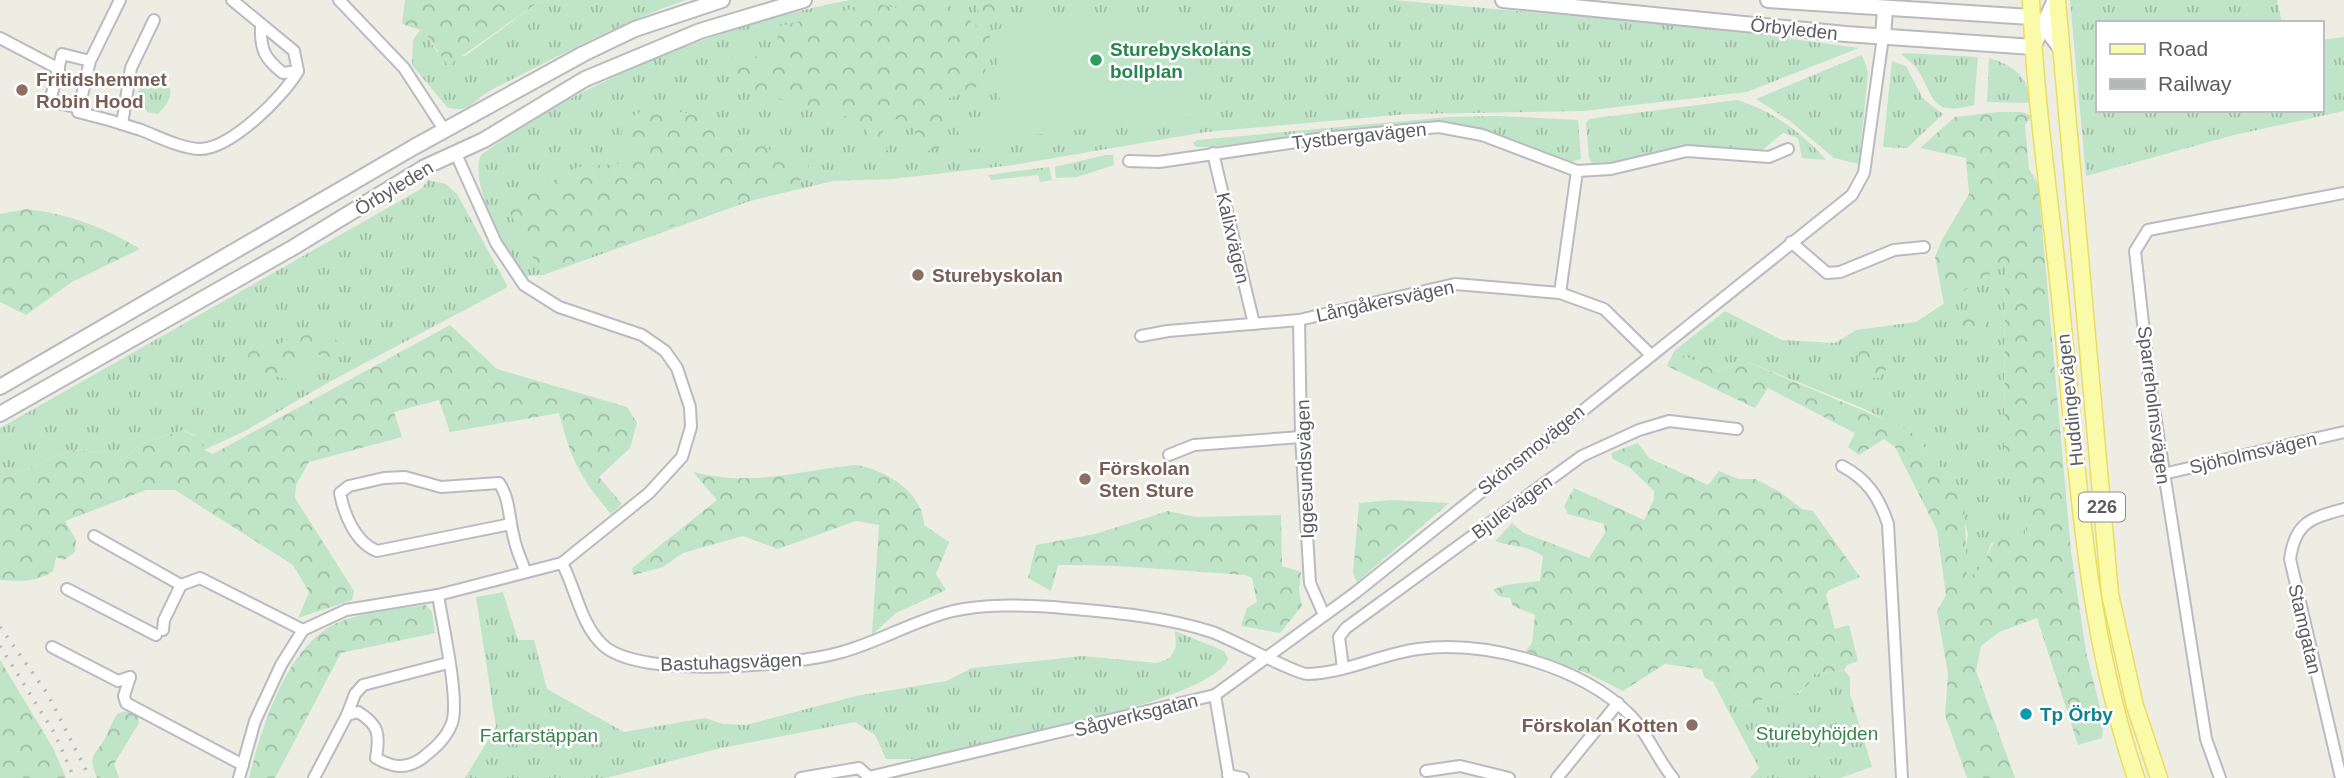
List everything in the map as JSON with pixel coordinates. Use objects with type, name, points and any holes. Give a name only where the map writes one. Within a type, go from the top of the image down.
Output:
[{"type":"main road","name":"Örbyleden","points":[[0,387],[583,54],[635,29],[722,0]]},
{"type":"main road","name":"Örbyleden","points":[[0,414],[294,247],[425,167],[456,154],[585,79],[646,51],[700,31],[804,0]]},
{"type":"main road","name":"Örbyleden","points":[[1503,0],[1883,37],[2034,47]]},
{"type":"main road","name":"Örbyleden","points":[[1768,0],[2038,22]]},
{"type":"main road","name":"Huddingevägen","points":[[2031,0],[2038,22],[2034,47],[2086,568],[2108,688],[2136,778]]},
{"type":"main road","points":[[2056,0],[2038,22],[2059,46]]},
{"type":"main road","name":"Huddingevägen","points":[[2056,0],[2110,594],[2135,706],[2158,778]]},
{"type":"main road","points":[[1883,37],[1885,9]]},
{"type":"main road","points":[[445,131],[456,154]]},
{"type":"street","points":[[90,61],[62,54],[50,101],[79,108],[90,61],[120,0]]},
{"type":"street","points":[[78,112],[122,124],[182,146],[201,149],[217,144],[249,124],[284,93],[298,71],[294,51],[232,0]]},
{"type":"street","points":[[339,0],[404,68],[445,131]]},
{"type":"street","points":[[122,124],[131,68],[154,20]]},
{"type":"street","points":[[261,26],[264,57],[283,73],[298,71]]},
{"type":"street","name":"Skönsmovägen","points":[[1269,656],[1852,195],[1864,173],[1883,37]]},
{"type":"street","points":[[0,38],[59,69]]},
{"type":"street","name":"Tystbergavägen","points":[[1129,161],[1159,162],[1213,153],[1439,127],[1482,135],[1577,171],[1611,169],[1687,151],[1769,157],[1788,149]]},
{"type":"street","name":"Kalixvägen","points":[[1213,153],[1254,324]]},
{"type":"street","points":[[239,778],[255,721],[281,665],[303,630],[346,610],[438,595],[562,563],[672,471],[682,457],[691,427],[690,407],[677,368],[665,351],[642,335],[550,303],[516,277],[496,243],[456,154]]},
{"type":"street","points":[[1560,293],[1577,171]]},
{"type":"street","name":"Sparreholmsvägen","points":[[2220,778],[2206,738],[2163,474],[2135,251],[2148,230],[2344,192]]},
{"type":"street","points":[[1791,242],[1827,273],[1840,272],[1894,250],[1924,247]]},
{"type":"street","name":"Långåkersvägen","points":[[1141,336],[1168,331],[1299,320],[1455,284],[1560,293],[1604,309],[1651,355]]},
{"type":"street","name":"Iggesundsvägen","points":[[1299,320],[1301,437],[1310,583],[1324,615]]},
{"type":"street","name":"Bjulevägen","points":[[1343,668],[1339,637],[1346,628],[1582,456],[1639,430],[1669,421],[1737,429]]},
{"type":"street","name":"Sjöholmsvägen","points":[[2163,474],[2344,432]]},
{"type":"street","points":[[1169,455],[1194,445],[1301,437]]},
{"type":"street","points":[[1842,466],[1867,484],[1881,505],[1888,524],[1902,778]]},
{"type":"street","points":[[511,524],[377,551],[365,546],[342,509],[340,494],[349,486],[384,478],[405,477],[441,487],[499,483],[526,571]]},
{"type":"street","name":"Stamgatan","points":[[2341,778],[2290,559],[2292,543],[2302,525],[2317,516],[2344,509]]},
{"type":"street","points":[[94,536],[181,585]]},
{"type":"street","name":"Bastuhagsvägen","points":[[562,563],[591,629],[602,645],[616,654],[649,664],[748,665],[804,660],[843,652],[948,612],[987,606],[1048,607],[1153,617],[1212,632],[1269,656]]},
{"type":"street","points":[[67,590],[159,633],[181,585],[200,578],[303,630]]},
{"type":"street","points":[[347,715],[358,712],[374,724],[380,734],[376,758],[398,768],[418,761],[442,741],[453,721],[438,595]]},
{"type":"street","points":[[52,647],[118,681],[130,677],[124,696],[126,703],[243,765]]},
{"type":"street","points":[[1269,656],[1307,675],[1414,650],[1476,648],[1553,668],[1618,703],[1647,735],[1673,778]]},
{"type":"street","name":"Sågverksgatan","points":[[801,778],[859,768],[869,778],[1215,695],[1269,656]]},
{"type":"street","points":[[314,778],[355,694],[363,685],[448,663]]},
{"type":"street","points":[[1215,695],[1228,776],[1243,778]]},
{"type":"street","points":[[1577,778],[1561,774],[1618,703]]},
{"type":"street","points":[[1426,771],[1460,766],[1509,778]]},
{"type":"green space","points":[[405,0],[550,0],[537,3],[448,66],[424,31],[402,24]]},
{"type":"green space","points":[[550,0],[686,0],[588,41],[493,89],[462,109],[447,107],[412,65],[413,40],[420,30],[424,31],[437,52],[465,56],[537,3]]},
{"type":"green space","points":[[850,0],[1393,0],[1718,29],[1859,48],[1747,92],[1583,111],[1408,114],[1206,132],[1013,165],[892,179],[833,181],[750,201],[543,275],[524,276],[499,235],[484,199],[478,167],[481,155],[563,103],[657,58],[755,23]]},
{"type":"green space","points":[[978,0],[1021,0],[996,8],[990,20],[990,57],[980,85],[945,100],[941,147],[928,151],[915,141],[915,126],[898,119],[881,121],[887,151],[876,149],[860,120],[746,91],[732,78],[724,61],[739,54],[773,59],[782,51],[777,39],[780,26],[875,3],[895,8],[914,2],[954,7],[979,28]]},
{"type":"green space","points":[[2070,0],[2277,0],[2282,21],[2096,21],[2096,112],[2323,112],[2323,40],[2344,37],[2344,111],[2234,135],[2086,176]]},
{"type":"green space","name":"Sturebyskolans bollplan","points":[[1170,11],[1190,14],[1198,116],[1015,137],[996,147],[960,150],[957,119],[992,116],[1000,105],[994,30],[1037,21]]},
{"type":"green space","points":[[1901,54],[1978,57],[1974,105],[1949,108],[1935,102],[1915,67]]},
{"type":"green space","points":[[1862,55],[1868,72],[1859,164],[1834,158],[1790,121],[1756,99]]},
{"type":"green space","points":[[1989,58],[2018,73],[2027,86],[2031,103],[1987,102]]},
{"type":"green space","points":[[1892,61],[1906,66],[1923,99],[1943,114],[1907,148],[1883,147]]},
{"type":"green space","points":[[155,73],[167,83],[170,92],[167,103],[158,114],[147,112],[137,94],[146,75]]},
{"type":"green space","points":[[1737,100],[1786,124],[1826,160],[1802,158],[1798,138],[1783,133],[1761,151],[1698,146],[1611,165],[1593,165],[1589,158],[1586,123],[1589,119]]},
{"type":"green space","points":[[648,107],[699,115],[722,132],[760,142],[771,151],[785,156],[800,154],[809,166],[802,179],[789,188],[729,206],[541,273],[508,209],[517,196],[578,167],[625,163],[636,154],[621,133],[630,118]]},
{"type":"green space","points":[[2022,112],[2032,116],[2025,125],[2029,169],[2038,183],[2071,551],[2086,652],[2103,719],[2102,738],[2078,745],[2037,618],[1999,632],[1981,646],[1976,671],[2015,778],[1967,778],[1945,715],[1948,674],[1937,611],[1946,595],[1937,530],[1895,447],[1884,439],[1859,455],[1848,447],[1855,433],[1768,388],[1755,408],[1667,366],[1674,351],[1719,372],[1740,359],[1905,428],[1917,437],[1933,460],[1951,476],[1964,496],[1967,578],[1975,573],[2001,535],[2010,529],[2025,534],[2031,494],[2004,473],[2005,264],[1944,304],[1935,257],[1969,194],[1966,158],[1920,148],[1955,117]]},
{"type":"green space","points":[[1498,116],[1578,120],[1581,159],[1571,162],[1471,128],[1434,122],[1209,147],[1196,147],[1193,143],[1197,140],[1449,117]]},
{"type":"green space","points":[[1113,155],[1114,165],[1077,177],[1056,178],[1055,167]]},
{"type":"green space","points":[[1049,167],[1052,180],[1040,182],[1038,175],[991,180],[988,175]]},
{"type":"green space","points":[[428,180],[446,184],[457,194],[507,285],[506,288],[331,381],[245,431],[204,450],[194,435],[183,430],[139,445],[123,461],[115,453],[71,450],[0,480],[0,428],[421,189]]},
{"type":"green space","points":[[27,209],[86,223],[140,249],[72,282],[26,315],[0,302],[0,214]]},
{"type":"green space","points":[[2005,263],[2004,472],[2032,494],[2025,534],[1991,543],[1982,569],[1967,579],[1964,558],[1968,534],[1951,476],[1933,460],[1917,437],[1865,409],[1740,359],[1719,372],[1674,351],[1725,311],[1782,340],[1835,343],[1856,330],[1916,322]]},
{"type":"green space","points":[[1970,309],[1985,315],[1986,326],[1980,340],[1971,342],[1951,331],[1957,318]]},
{"type":"green space","points":[[450,325],[497,369],[627,407],[637,423],[630,448],[599,477],[622,504],[611,514],[578,467],[559,413],[450,432],[439,400],[394,412],[402,437],[309,462],[296,485],[295,498],[354,591],[352,600],[298,618],[309,592],[293,565],[175,490],[146,490],[65,521],[76,540],[75,552],[64,560],[56,557],[53,571],[40,578],[0,580],[0,480],[71,450],[115,453],[123,461],[139,445],[183,430],[201,440],[204,450],[213,454]]},
{"type":"green space","points":[[304,331],[335,339],[342,346],[335,358],[316,354],[295,375],[285,379],[246,367],[247,355],[255,348],[279,344]]},
{"type":"green space","points":[[1868,340],[1886,357],[1887,369],[1878,378],[1867,378],[1858,367],[1859,351]]},
{"type":"green space","points":[[1638,443],[1649,458],[1708,485],[1719,471],[1738,479],[1755,479],[1780,492],[1802,509],[1813,511],[1860,577],[1829,590],[1826,595],[1835,629],[1849,625],[1858,661],[1847,665],[1844,670],[1814,674],[1804,689],[1794,694],[1776,699],[1769,696],[1749,706],[1728,688],[1705,678],[1701,669],[1665,664],[1623,691],[1589,674],[1526,651],[1532,643],[1535,615],[1513,606],[1510,598],[1499,596],[1493,590],[1505,585],[1540,581],[1543,556],[1525,548],[1495,541],[1512,523],[1524,533],[1589,558],[1605,533],[1604,524],[1568,514],[1564,506],[1574,488],[1644,520],[1654,499],[1654,491],[1629,467],[1613,459],[1611,453]]},
{"type":"green space","points":[[855,465],[878,471],[900,484],[917,502],[924,525],[949,542],[936,574],[946,590],[896,613],[872,635],[879,525],[856,521],[778,549],[743,536],[683,553],[663,567],[633,575],[632,568],[717,500],[693,472],[755,478]]},
{"type":"green space","points":[[1393,500],[1449,503],[1357,582],[1353,573],[1359,503]]},
{"type":"green space","points":[[1168,511],[1195,517],[1281,515],[1282,566],[1301,572],[1299,591],[1302,606],[1280,633],[1241,626],[1247,608],[1257,602],[1252,578],[1246,575],[1058,565],[1051,591],[1028,578],[1036,545],[1095,534]]},
{"type":"green space","name":"Farfarstäppan","points":[[503,592],[518,640],[534,640],[547,689],[624,732],[705,718],[723,724],[746,725],[856,696],[946,681],[972,668],[1082,656],[1157,663],[1170,658],[1176,647],[1175,631],[1224,651],[1228,658],[1214,674],[1182,690],[1138,706],[919,759],[886,759],[875,735],[855,722],[721,748],[606,778],[465,778],[496,727],[476,597]]},
{"type":"green space","points":[[426,605],[432,612],[435,633],[341,653],[275,778],[249,778],[261,736],[279,690],[290,669],[319,634],[337,623],[358,616]]},
{"type":"green space","points":[[0,660],[53,748],[66,778],[0,778]]},
{"type":"green space","name":"Sturebyhöjden","points":[[1844,670],[1850,677],[1850,694],[1872,767],[1840,778],[1750,778],[1759,768],[1713,682],[1728,688],[1749,706],[1769,695],[1776,699],[1801,692],[1814,674]]},
{"type":"green space","points":[[129,711],[138,715],[139,723],[114,764],[119,778],[97,778],[92,759],[118,713]]},
{"type":"railway","points":[[0,627],[47,693],[90,778]]},
{"type":"railway","points":[[0,646],[55,734],[74,778]]},
{"type":"place","name":"Sturebyskolans bollplan","points":[[1096,60]]},
{"type":"place","name":"Fritidshemmet Robin Hood","points":[[22,90]]},
{"type":"place","name":"Sturebyskolan","points":[[918,275]]},
{"type":"place","name":"Förskolan Sten Sture","points":[[1085,479]]},
{"type":"place","name":"Tp Örby","points":[[2026,714]]},
{"type":"place","name":"Förskolan Kotten","points":[[1692,725]]}]
